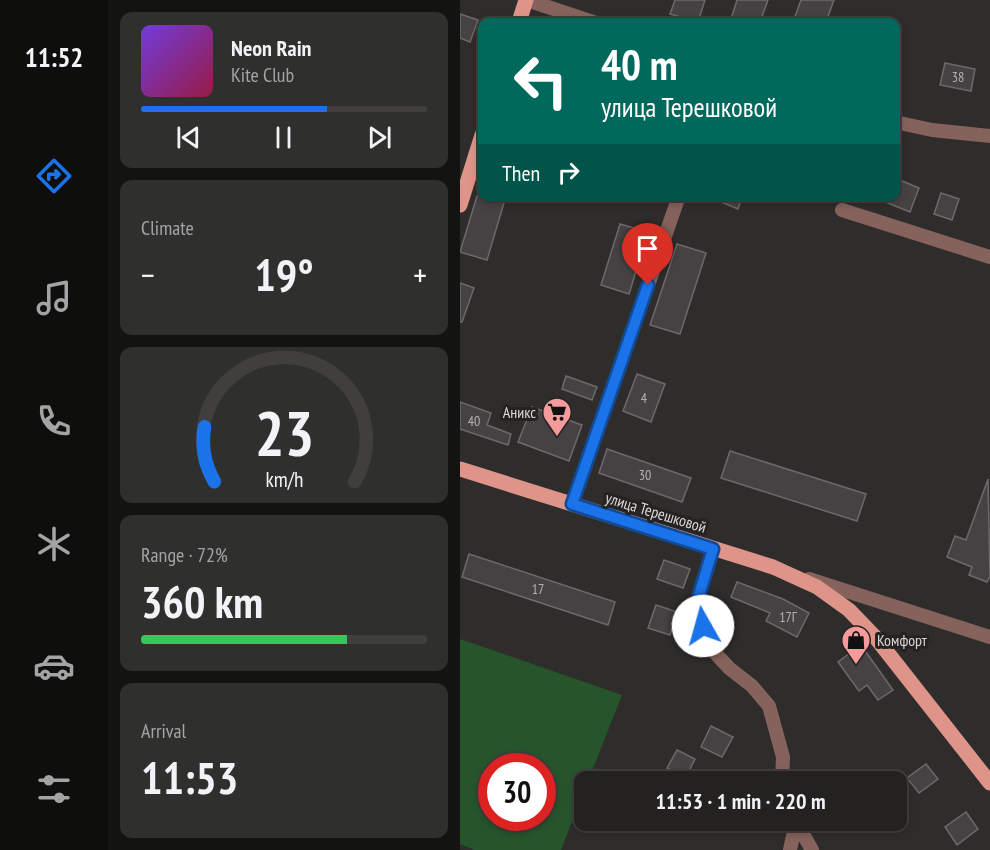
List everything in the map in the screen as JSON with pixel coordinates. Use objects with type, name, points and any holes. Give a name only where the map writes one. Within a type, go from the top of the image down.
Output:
[{"type":"main road","points":[[520,18],[526,0]]},
{"type":"main road","points":[[460,205],[478,148]]},
{"type":"main road","name":"улица Терешковой","points":[[460,469],[773,567],[817,586],[849,610],[876,638],[988,779]]},
{"type":"street","points":[[526,0],[581,18]]},
{"type":"street","points":[[900,123],[932,130],[990,136]]},
{"type":"street","points":[[572,504],[677,201]]},
{"type":"street","points":[[842,210],[990,257]]},
{"type":"street","points":[[713,549],[699,595],[699,611],[705,642],[729,668],[752,686],[769,706],[783,757],[782,771]]},
{"type":"street","name":"улица Терешковой","points":[[773,567],[990,637]]},
{"type":"street","points":[[790,850],[794,831]]},
{"type":"street","points":[[802,831],[812,850]]},
{"type":"green space","points":[[460,639],[622,695],[592,771],[574,771],[574,816],[561,850],[475,850],[460,844]]},
{"type":"building","points":[[675,0],[705,0],[699,18],[684,18],[670,14]]},
{"type":"building","points":[[737,0],[768,0],[761,18],[731,18]]},
{"type":"building","points":[[801,0],[834,0],[827,18],[794,18]]},
{"type":"building","points":[[460,14],[478,20],[470,42],[460,38]]},
{"type":"building","points":[[945,63],[975,69],[971,91],[940,85]]},
{"type":"building","points":[[900,180],[919,188],[910,212],[883,201],[900,201]]},
{"type":"building","points":[[941,193],[959,199],[952,220],[934,214]]},
{"type":"building","points":[[477,196],[478,201],[505,201],[487,260],[460,252]]},
{"type":"building","points":[[719,201],[740,201],[738,209]]},
{"type":"building","points":[[620,224],[648,232],[629,294],[601,285]]},
{"type":"building","points":[[677,244],[706,253],[680,334],[650,325]]},
{"type":"building","points":[[460,283],[474,288],[462,322],[460,322]]},
{"type":"building","points":[[637,374],[665,384],[651,422],[623,411]]},
{"type":"building","points":[[566,376],[597,387],[592,400],[562,389]]},
{"type":"building","points":[[460,402],[491,413],[487,425],[511,434],[508,445],[460,429]]},
{"type":"building","points":[[532,407],[582,425],[569,461],[518,442]]},
{"type":"building","points":[[607,449],[691,478],[682,502],[599,473]]},
{"type":"building","points":[[730,451],[866,494],[857,521],[721,478]]},
{"type":"building","points":[[988,479],[990,576],[987,582],[969,575],[972,567],[947,557],[955,536],[966,540]]},
{"type":"building","points":[[469,554],[615,602],[608,625],[462,577]]},
{"type":"building","points":[[664,560],[690,569],[683,588],[657,579]]},
{"type":"building","points":[[737,582],[783,599],[809,613],[797,637],[766,621],[770,613],[731,597]]},
{"type":"building","points":[[656,605],[677,612],[670,635],[648,628]]},
{"type":"building","points":[[861,645],[893,690],[878,700],[867,685],[859,691],[838,662]]},
{"type":"building","points":[[711,726],[733,737],[722,757],[701,747]]},
{"type":"building","points":[[677,750],[695,759],[689,771],[673,771],[667,768]]},
{"type":"building","points":[[926,764],[938,779],[919,793],[907,778]]},
{"type":"building","points":[[966,812],[978,829],[957,845],[945,827]]},
{"type":"place","name":"Аникс","points":[[557,438]]},
{"type":"place","name":"Комфорт","points":[[856,666]]},
{"type":"route","points":[[648,285],[572,504],[713,549],[699,595],[699,611],[703,626]]}]
